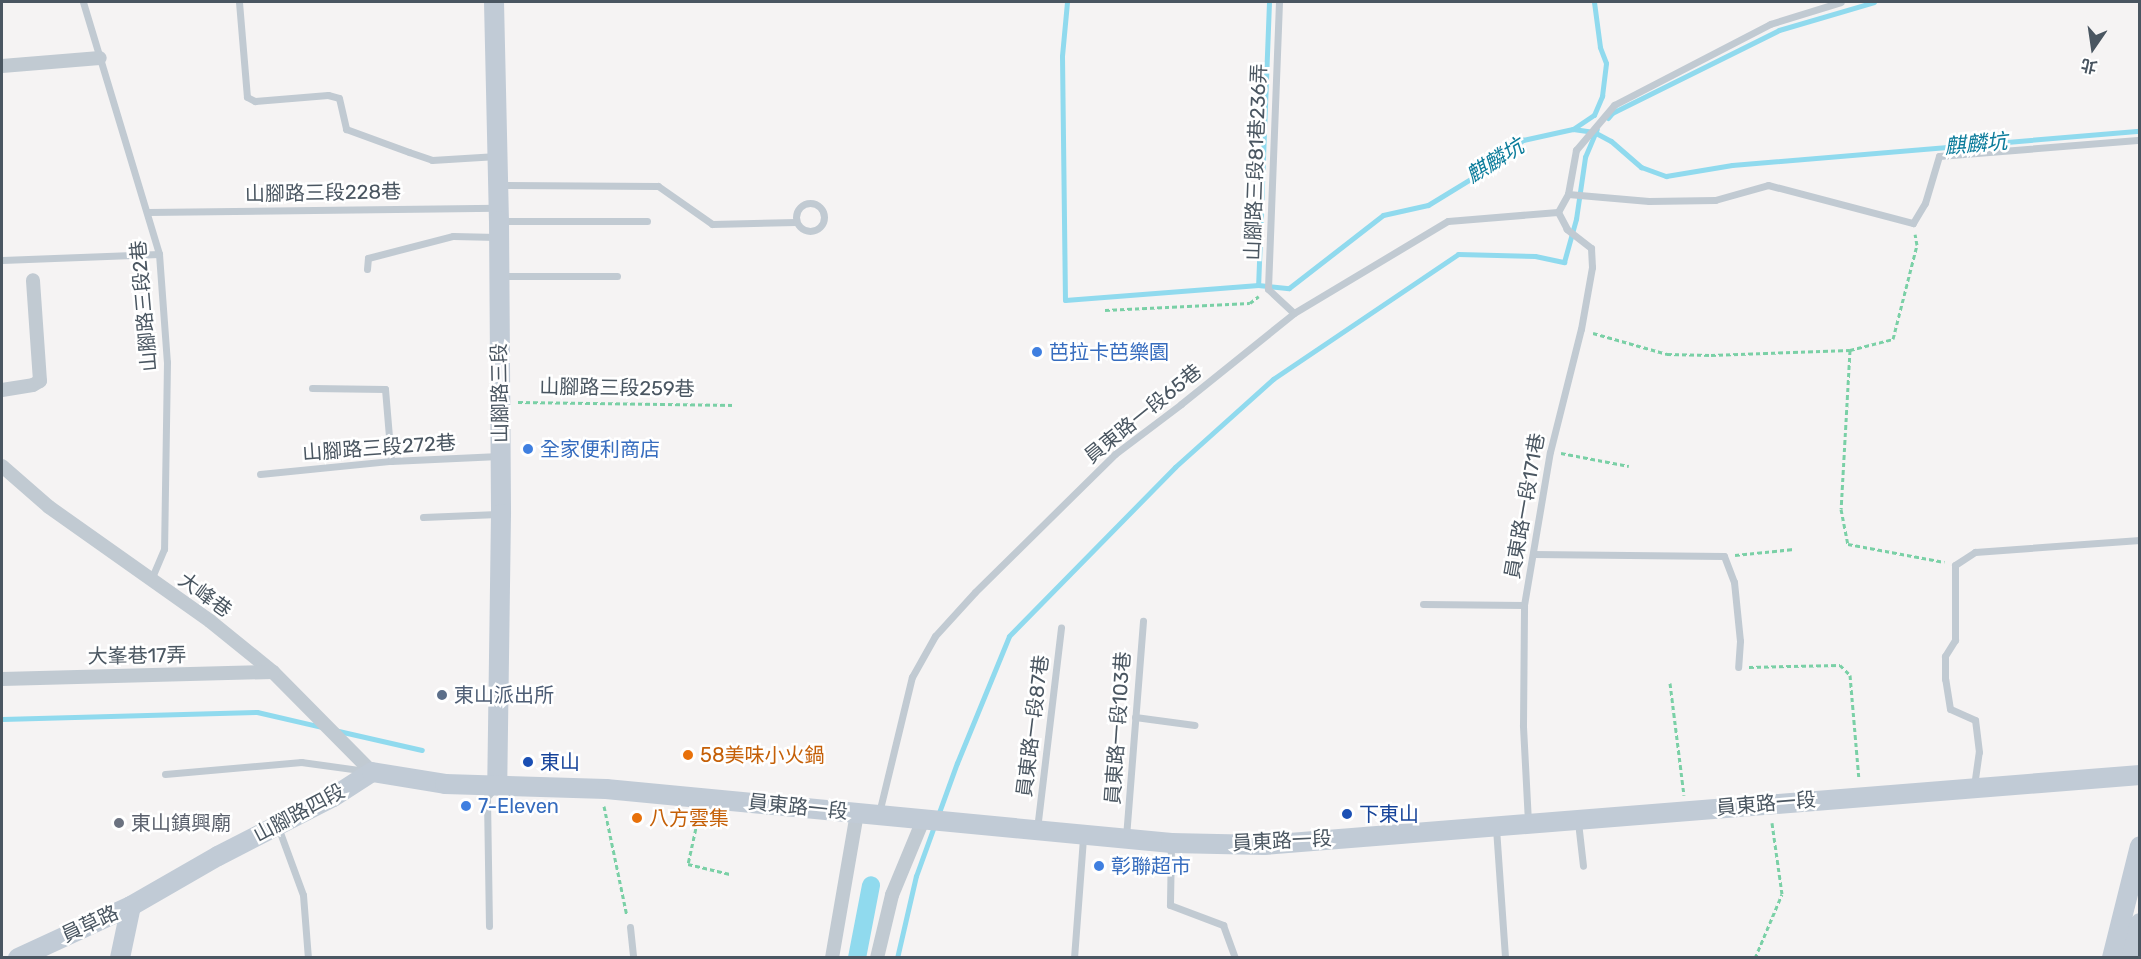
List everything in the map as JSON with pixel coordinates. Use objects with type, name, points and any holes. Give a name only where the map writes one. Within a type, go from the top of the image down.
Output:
[{"type":"main road","name":"山腳路三段","points":[[494,2],[499,222],[501,514],[497,785]]},
{"type":"main road","points":[[372,772],[445,784],[497,785]]},
{"type":"main road","name":"山腳路四段","points":[[131,906],[277,825],[333,797],[372,772]]},
{"type":"main road","name":"員東路一段","points":[[497,785],[606,789],[703,797],[1171,843],[1264,845],[1861,795],[2139,775]]},
{"type":"main road","points":[[2112,957],[2139,846]]},
{"type":"main road","points":[[120,957],[131,906]]},
{"type":"main road","name":"員草路","points":[[18,957],[131,906]]},
{"type":"main road","points":[[2132,957],[2139,923]]},
{"type":"street","points":[[2,66],[100,58]]},
{"type":"street","points":[[2,390],[33,385],[40,381],[33,280]]},
{"type":"street","name":"大峰巷","points":[[2,466],[49,507],[210,621],[273,672],[372,772]]},
{"type":"street","name":"大峯巷17弄","points":[[2,678],[273,672]]},
{"type":"street","points":[[832,957],[857,813]]},
{"type":"street","points":[[877,957],[892,895],[923,820]]},
{"type":"lane","name":"山腳路三段2巷","points":[[83,2],[159,254],[167,362],[165,537],[164,549],[152,580]]},
{"type":"lane","points":[[239,2],[247,97],[255,102],[328,95],[339,98],[346,129],[409,152],[432,160],[497,156]]},
{"type":"lane","name":"山腳路三段81巷236弄","points":[[1279,2],[1268,289],[1294,313]]},
{"type":"lane","points":[[1558,212],[1568,194],[1576,150],[1614,105],[1770,24],[1841,2]]},
{"type":"lane","points":[[1568,194],[1649,201],[1715,200],[1768,185],[1913,223],[1925,203],[1939,156],[2139,140]]},
{"type":"lane","points":[[498,185],[658,186],[711,224],[796,222],[804,230],[816,230],[824,222],[823,210],[814,203],[803,204],[796,212],[796,222]]},
{"type":"lane","name":"山腳路三段228巷","points":[[148,212],[499,222]]},
{"type":"lane","name":"員東路一段65巷","points":[[878,815],[912,677],[935,636],[975,592],[1115,453],[1181,404],[1294,313],[1448,221],[1558,212]]},
{"type":"lane","name":"員東路一段171巷","points":[[1528,824],[1523,725],[1524,604],[1550,452],[1581,329],[1592,267],[1591,248],[1567,229],[1558,212]]},
{"type":"lane","points":[[367,269],[369,258],[499,222],[647,221]]},
{"type":"lane","points":[[2,260],[159,254]]},
{"type":"lane","points":[[499,276],[617,276]]},
{"type":"lane","points":[[312,388],[385,389],[391,461]]},
{"type":"lane","name":"山腳路三段272巷","points":[[260,474],[391,461],[500,456]]},
{"type":"lane","points":[[423,517],[501,514]]},
{"type":"lane","points":[[1973,788],[1979,752],[1975,720],[1950,708],[1945,679],[1945,656],[1955,640],[1954,564],[1975,552],[2139,540]]},
{"type":"lane","points":[[1533,554],[1724,556],[1734,582],[1740,641],[1738,667]]},
{"type":"lane","points":[[1423,604],[1524,604]]},
{"type":"lane","name":"員東路一段103巷","points":[[1126,838],[1143,621]]},
{"type":"lane","name":"員東路一段87巷","points":[[1037,829],[1061,627]]},
{"type":"lane","points":[[1135,717],[1194,725]]},
{"type":"lane","points":[[165,774],[301,762],[372,772]]},
{"type":"lane","points":[[489,926],[487,797],[497,785]]},
{"type":"lane","points":[[1578,820],[1583,866]]},
{"type":"lane","points":[[277,825],[303,895],[308,957]]},
{"type":"lane","points":[[1495,826],[1505,957]]},
{"type":"lane","points":[[1074,957],[1083,834]]},
{"type":"lane","points":[[1171,843],[1170,905],[1223,925],[1235,957]]},
{"type":"lane","points":[[630,927],[633,957]]},
{"type":"path","points":[[1581,329],[1667,354],[1850,351],[1893,339],[1917,245],[1913,223]]},
{"type":"path","points":[[1105,310],[1250,303],[1268,289]]},
{"type":"path","points":[[1850,351],[1841,509],[1848,544],[1954,564]]},
{"type":"path","name":"山腳路三段259巷","points":[[499,402],[735,405]]},
{"type":"path","points":[[1550,452],[1629,466]]},
{"type":"path","points":[[1724,556],[1794,549]]},
{"type":"path","points":[[1738,667],[1840,665],[1850,675],[1861,795]]},
{"type":"path","points":[[1670,683],[1686,811]]},
{"type":"path","points":[[606,789],[604,812],[630,927]]},
{"type":"path","points":[[703,797],[688,864],[730,874]]},
{"type":"path","points":[[1755,957],[1782,894],[1770,803]]},
{"type":"waterway","points":[[1067,2],[1062,56],[1065,300],[1258,285]]},
{"type":"waterway","name":"麒麟坑","points":[[1269,2],[1258,285],[1289,288],[1383,215],[1428,205],[1472,178],[1523,140],[1573,129],[1594,132],[1611,141],[1641,167],[1666,176],[1732,165],[2140,131]]},
{"type":"waterway","points":[[1573,129],[1594,115],[1602,96],[1606,63],[1600,47],[1594,2]]},
{"type":"waterway","points":[[1608,118],[1612,113],[1779,30],[1874,2]]},
{"type":"waterway","points":[[897,958],[916,876],[957,763],[1009,636],[1175,467],[1273,379],[1458,254],[1535,256],[1564,262],[1576,219],[1585,157],[1597,129]]},
{"type":"waterway","points":[[2,719],[257,712],[322,727]]},
{"type":"waterway","points":[[334,730],[422,750]]},
{"type":"waterway","points":[[857,958],[871,885]]},
{"type":"place","name":"芭拉卡芭樂園","points":[[1037,352]]},
{"type":"place","name":"全家便利商店","points":[[528,449]]},
{"type":"place","name":"東山派出所","points":[[442,695]]},
{"type":"place","name":"58美味小火鍋","points":[[688,755]]},
{"type":"place","name":"東山","points":[[528,762]]},
{"type":"place","name":"7-Eleven","points":[[466,806]]},
{"type":"place","name":"下東山","points":[[1347,814]]},
{"type":"place","name":"八方雲集","points":[[637,818]]},
{"type":"place","name":"東山鎮興廟","points":[[119,823]]},
{"type":"place","name":"彰聯超市","points":[[1099,866]]}]
